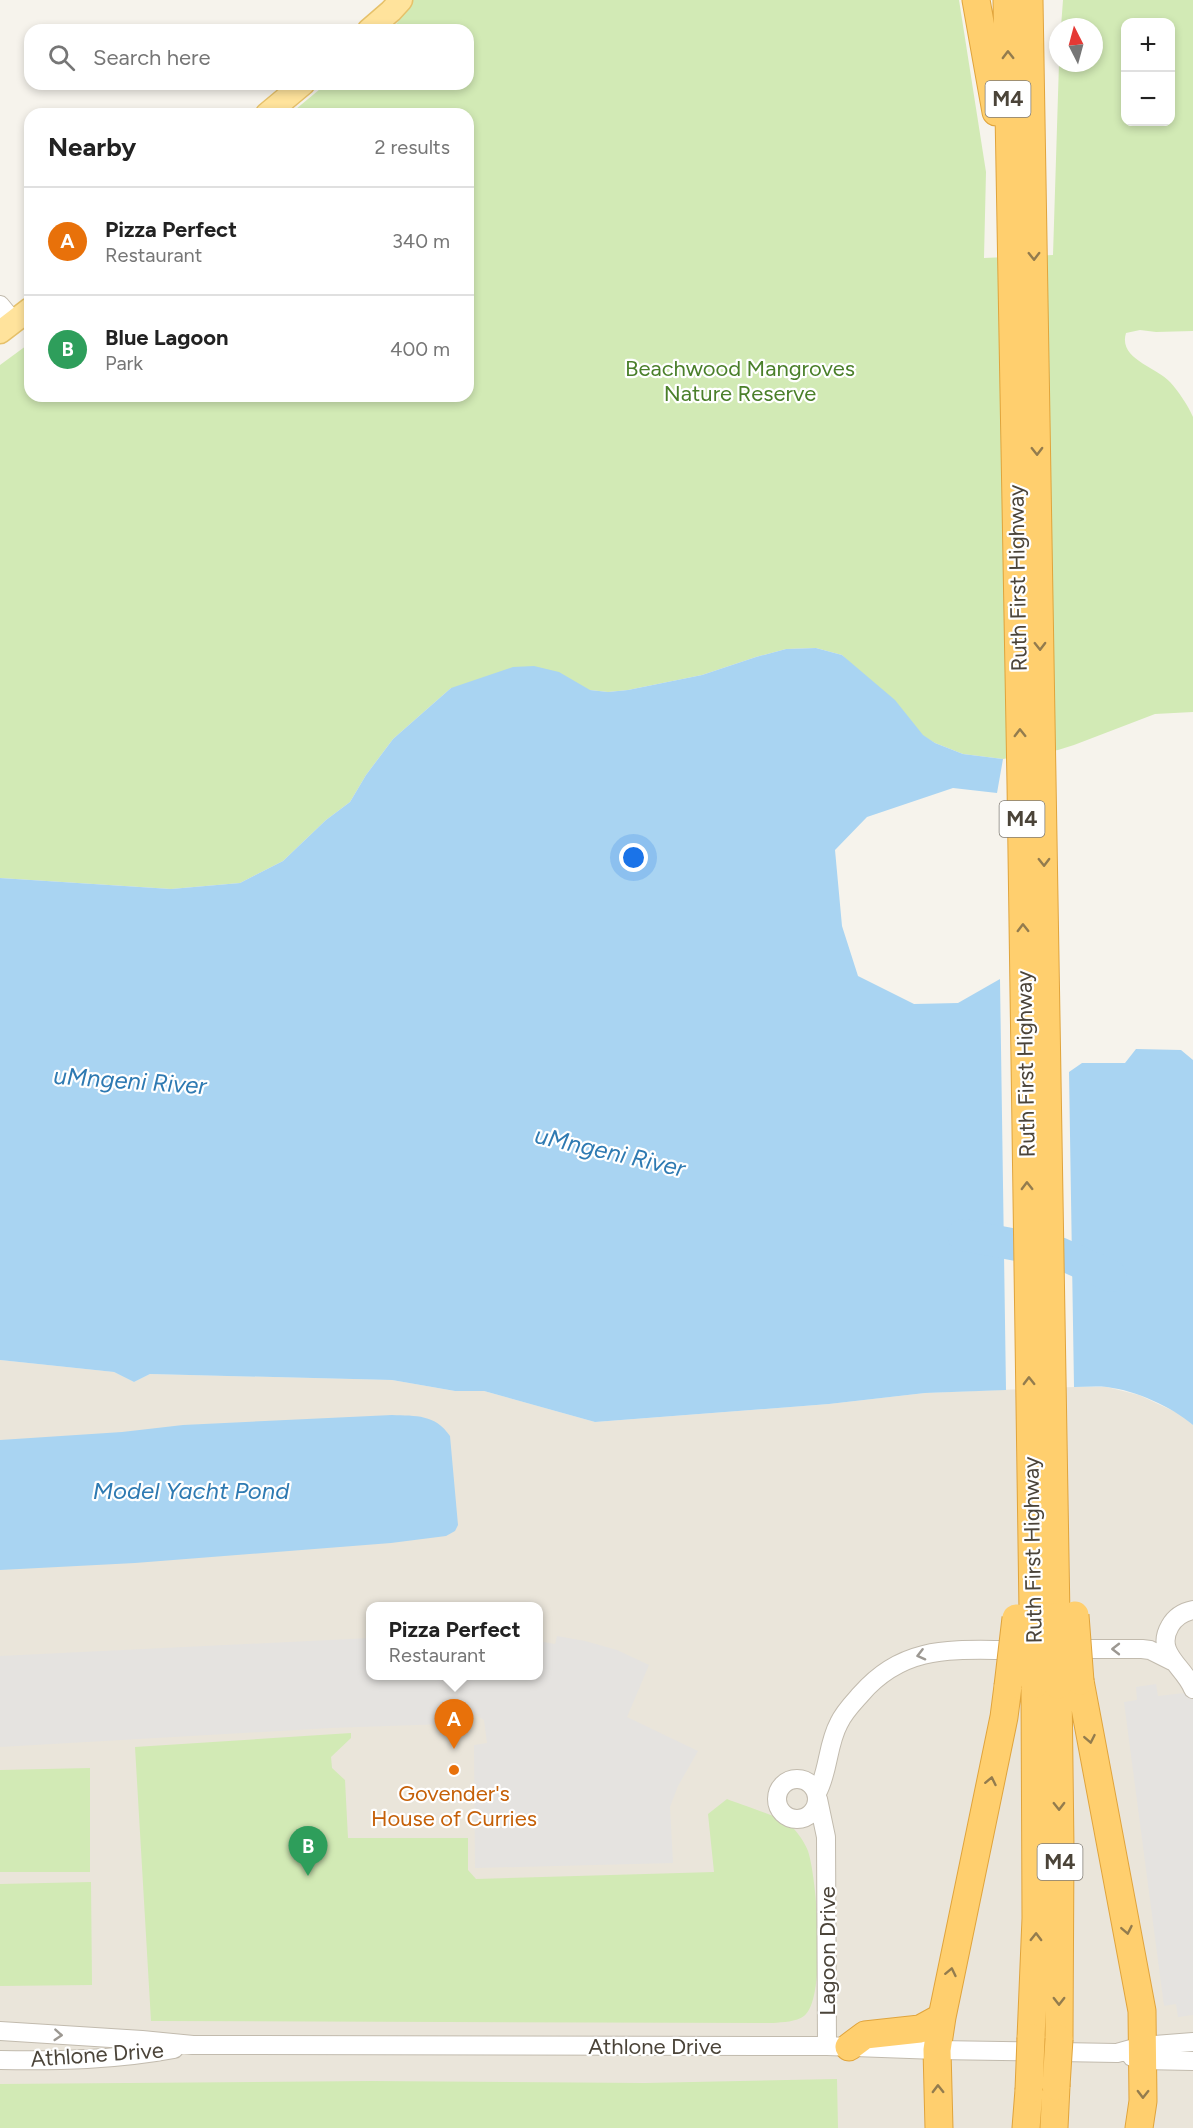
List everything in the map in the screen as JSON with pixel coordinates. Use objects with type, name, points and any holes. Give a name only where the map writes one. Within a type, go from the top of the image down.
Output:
[{"type":"highway","points":[[976,0],[984,54],[1021,190]]},
{"type":"highway","name":"Ruth First Highway","points":[[1007,0],[1021,190],[1045,1447],[1045,1615],[1057,1683],[1060,1848],[1059,2039],[1054,2128]]},
{"type":"highway","name":"Ruth First Highway","points":[[1021,190],[1029,0]]},
{"type":"highway","points":[[1021,190],[1044,0]]},
{"type":"highway","points":[[939,2128],[937,2050],[942,2017],[1004,1717],[1008,1686],[1045,1615],[1045,1447]]},
{"type":"highway","points":[[1057,1683],[1142,2012],[1134,2053],[1143,2101],[1138,2128]]},
{"type":"highway","name":"Ruth First Highway","points":[[1026,2128],[1036,1918],[1057,1683]]},
{"type":"highway","points":[[838,2046],[865,2035],[920,2029],[942,2017]]},
{"type":"main road","points":[[376,24],[401,0]]},
{"type":"main road","points":[[274,108],[296,90]]},
{"type":"street","points":[[1193,1610],[1182,1613],[1174,1619],[1165,1637],[1172,1660],[1188,1678],[1193,1689]]},
{"type":"street","points":[[817,1796],[809,1782],[797,1779],[785,1782],[777,1794],[779,1809],[790,1819],[798,1820],[811,1815],[815,1810],[817,1796],[824,1781],[835,1732],[848,1708],[883,1672],[913,1657],[946,1652],[1132,1649],[1150,1650],[1172,1660]]},
{"type":"street","name":"Lagoon Drive","points":[[817,1796],[824,1821],[838,2046]]},
{"type":"street","name":"Lagoon Drive","points":[[798,1820],[812,1833],[826,1856]]},
{"type":"street","name":"Athlone Drive","points":[[0,2031],[193,2045],[838,2046],[1134,2053],[1193,2061]]},
{"type":"street","name":"Athlone Drive","points":[[1134,2053],[1193,2042]]},
{"type":"street","name":"Athlone Drive","points":[[0,2060],[68,2060],[134,2056],[193,2045]]},
{"type":"shaded area","points":[[0,1360],[114,1372],[134,1382],[150,1374],[392,1380],[455,1391],[484,1391],[595,1422],[829,1404],[925,1393],[1074,1387],[1107,1387],[1139,1395],[1180,1414],[1193,1425],[1193,2128],[0,2128]]},
{"type":"shaded area","points":[[557,1636],[585,1641],[617,1650],[649,1665],[627,1717],[698,1751],[678,1786],[670,1807],[673,1863],[475,1868],[474,1745],[487,1743],[484,1720],[471,1712],[447,1713],[446,1724],[330,1728],[0,1747],[0,1656],[366,1638],[366,1680],[543,1680],[543,1642],[555,1644]]},
{"type":"shaded area","points":[[1156,1684],[1158,1696],[1193,1692],[1193,2015],[1178,2017],[1176,2004],[1164,2006],[1124,1702],[1137,1700],[1136,1687]]},
{"type":"green space","name":"Beachwood Mangroves Nature Reserve","points":[[412,0],[959,0],[986,172],[984,258],[1053,255],[1059,72],[1103,72],[1103,18],[1062,18],[1063,0],[1193,0],[1193,331],[1140,330],[1126,333],[1125,342],[1133,356],[1170,382],[1183,398],[1193,417],[1193,712],[1155,714],[1058,750],[1003,759],[963,754],[923,736],[842,655],[816,648],[786,649],[702,675],[628,690],[608,692],[451,688],[393,739],[366,775],[350,802],[326,820],[283,861],[240,883],[171,889],[0,878],[0,365],[24,347],[24,402],[474,402],[474,108],[297,108],[319,90],[474,90],[474,24],[396,24]]},
{"type":"green space","points":[[351,1733],[351,1738],[331,1757],[332,1768],[345,1780],[348,1838],[468,1838],[468,1870],[476,1879],[714,1872],[708,1814],[727,1799],[786,1822],[795,1830],[807,1848],[814,1886],[818,1963],[816,1987],[811,2005],[801,2018],[773,2023],[151,2021],[135,1747]]},
{"type":"green space","points":[[90,1768],[90,1872],[0,1872],[0,1770]]},
{"type":"green space","points":[[91,1882],[92,1985],[0,1986],[0,1884]]},
{"type":"green space","points":[[837,2079],[838,2128],[0,2128],[0,2084],[371,2081],[645,2083]]},
{"type":"water","points":[[816,648],[842,655],[895,700],[923,735],[935,743],[963,754],[1003,759],[997,793],[953,788],[867,817],[835,850],[842,926],[858,976],[914,1004],[958,1003],[1000,979],[1006,1390],[925,1393],[829,1404],[595,1422],[484,1391],[455,1391],[392,1380],[150,1374],[134,1382],[114,1372],[0,1360],[0,878],[171,889],[240,883],[283,861],[326,820],[350,802],[366,775],[393,739],[451,688],[513,667],[534,666],[559,672],[590,690],[608,692],[628,690],[702,675],[786,649]]},
{"type":"water","points":[[1136,1049],[1181,1050],[1193,1060],[1193,1425],[1164,1406],[1130,1392],[1107,1387],[1074,1387],[1069,1072],[1082,1063],[1125,1063]]},
{"type":"water","name":"Model Yacht Pond","points":[[392,1415],[417,1416],[431,1420],[450,1436],[458,1525],[455,1531],[446,1536],[391,1543],[135,1563],[0,1570],[0,1440],[122,1432],[183,1425]]},
{"type":"waterway","name":"uMngeni River","points":[[963,1235],[1059,1253],[1111,1276]]},
{"type":"place","name":"Pizza Perfect","points":[[454,1749]]},
{"type":"place","name":"Govender's House of Curries","points":[[454,1770]]},
{"type":"place","name":"Blue Lagoon","points":[[308,1876]]}]
